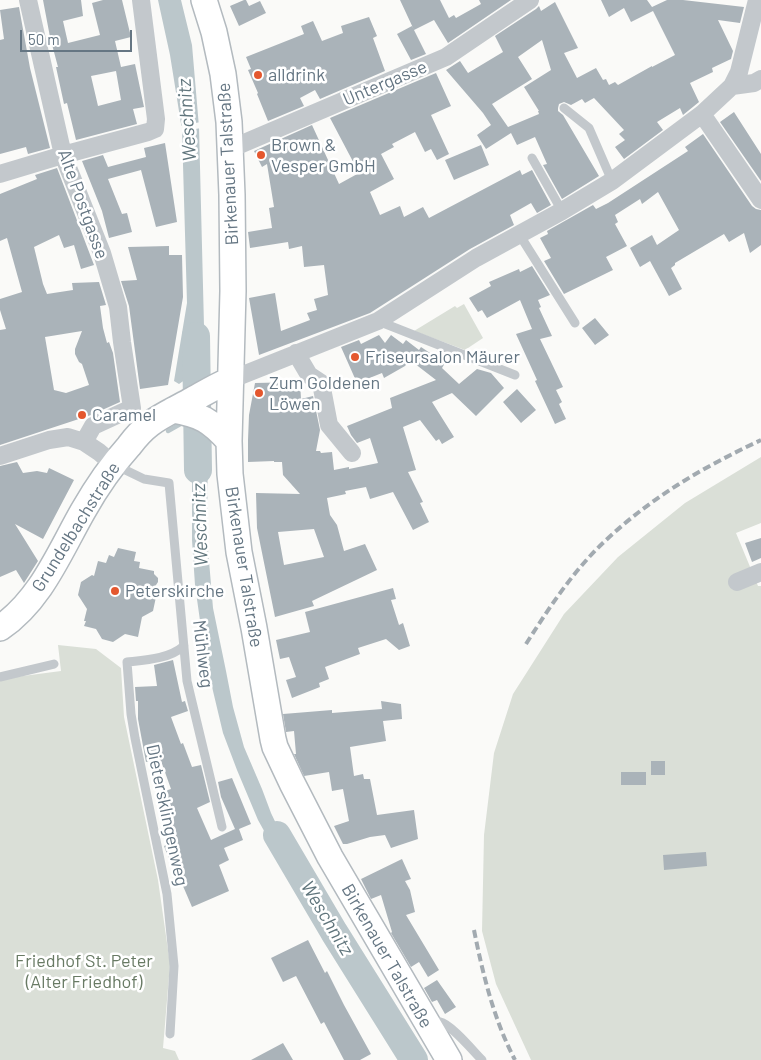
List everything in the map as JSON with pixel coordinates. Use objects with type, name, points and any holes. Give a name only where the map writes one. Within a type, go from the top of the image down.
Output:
[{"type":"main road","name":"Birkenauer Talstraße","points":[[204,0],[214,32],[223,74],[229,122],[233,291],[224,436],[238,552],[254,628],[275,747],[330,857],[449,1060]]},
{"type":"main road","name":"Grundelbachstraße","points":[[0,628],[17,614],[39,590],[83,511],[113,464],[155,414],[226,382]]},
{"type":"main road","points":[[155,414],[189,413],[211,423],[224,436]]},
{"type":"street","name":"Alte Postgasse","points":[[28,0],[63,155],[102,253],[118,306],[122,342],[155,414]]},
{"type":"street","points":[[0,174],[148,132],[155,128],[156,119],[140,0]]},
{"type":"street","name":"Untergasse","points":[[230,149],[446,57],[530,0]]},
{"type":"street","points":[[226,382],[378,321],[476,258],[612,181],[702,114],[732,86],[740,72],[757,0]]},
{"type":"street","points":[[732,86],[754,83],[761,79]]},
{"type":"street","points":[[702,114],[761,200]]},
{"type":"street","points":[[296,353],[309,375],[321,383],[329,425],[352,453]]},
{"type":"street","points":[[84,442],[93,426],[155,414]]},
{"type":"street","points":[[0,456],[49,440],[68,437],[84,442],[113,464]]},
{"type":"street","points":[[737,582],[761,572]]},
{"type":"lane","points":[[564,108],[589,128],[612,181]]},
{"type":"lane","points":[[532,158],[562,211]]},
{"type":"lane","points":[[519,234],[575,322]]},
{"type":"lane","points":[[378,321],[515,375]]},
{"type":"lane","name":"Mühlweg","points":[[113,464],[144,479],[169,483],[187,681],[222,827]]},
{"type":"lane","name":"Dietersklingenweg","points":[[170,1034],[174,966],[168,894],[135,738],[127,662],[150,660],[177,652],[184,646]]},
{"type":"lane","points":[[0,677],[54,664]]},
{"type":"lane","points":[[428,1025],[439,1022],[445,1024],[482,1060]]},
{"type":"green space","points":[[464,304],[483,338],[465,350],[414,331],[455,306],[457,308]]},
{"type":"green space","points":[[761,457],[761,523],[736,533],[758,586],[761,586],[761,1060],[531,1060],[496,984],[482,931],[484,835],[494,753],[513,694],[564,614],[618,557],[685,503]]},
{"type":"green space","name":"Friedhof St. Peter (Alter Friedhof)","points":[[58,645],[96,649],[121,668],[124,717],[158,880],[170,964],[163,1048],[175,1051],[179,1060],[0,1060],[0,679],[61,671]]},
{"type":"water","points":[[158,0],[181,0],[192,45],[199,127],[205,366],[179,384],[174,381],[187,303],[182,130],[170,55]]},
{"type":"water","points":[[192,432],[206,436],[208,440],[207,537],[213,608],[233,707],[244,747],[271,813],[300,866],[287,872],[258,820],[237,770],[223,733],[213,691],[203,642],[195,585],[192,540]]},
{"type":"pier","points":[[201,122],[201,128],[180,132],[179,126]]},
{"type":"building","points":[[43,0],[81,0],[83,16],[63,21],[68,43],[100,35],[92,3],[103,0],[122,0],[131,37],[115,41],[121,67],[135,64],[144,107],[133,109],[137,124],[76,140],[67,103],[64,104],[56,67],[58,67]],"holes":[[[116,71],[121,100],[98,106],[91,76]]]},
{"type":"building","points":[[246,0],[249,6],[260,1],[266,13],[239,26],[230,6]]},
{"type":"building","points":[[400,0],[440,0],[449,18],[454,15],[456,18],[481,4],[479,0],[511,0],[448,43],[434,20],[414,30]]},
{"type":"building","points":[[601,0],[647,0],[652,7],[667,0],[683,0],[744,7],[740,23],[718,20],[733,51],[731,59],[712,68],[713,72],[690,83],[699,102],[683,115],[680,108],[657,122],[663,130],[624,159],[615,147],[625,140],[619,134],[624,130],[594,98],[585,103],[582,99],[571,105],[564,102],[559,104],[558,111],[563,115],[599,176],[562,199],[543,165],[547,164],[535,137],[517,145],[511,133],[486,149],[477,135],[491,125],[446,70],[460,61],[468,73],[503,52],[495,36],[539,6],[541,11],[555,2],[578,48],[564,53],[577,78],[596,68],[603,80],[606,79],[609,85],[615,82],[618,85],[675,55],[653,11],[631,22],[624,8],[609,17]],"holes":[[[542,40],[551,70],[524,87],[539,114],[508,127],[492,104],[532,79],[518,57]]]},
{"type":"building","points":[[19,7],[30,68],[50,148],[28,154],[26,147],[0,154],[0,40],[4,39],[0,10]]},
{"type":"building","points":[[369,17],[377,36],[373,38],[385,71],[320,99],[315,90],[300,98],[304,106],[268,121],[248,70],[251,69],[246,57],[304,34],[301,26],[313,21],[322,41],[343,33],[341,26]]},
{"type":"building","points":[[412,26],[426,54],[411,60],[397,34]]},
{"type":"building","points":[[436,73],[451,106],[431,115],[449,154],[437,160],[431,149],[425,152],[415,132],[392,144],[394,147],[381,154],[394,179],[370,192],[380,215],[400,206],[404,217],[423,207],[429,218],[520,170],[522,175],[532,170],[551,205],[537,213],[531,203],[510,215],[514,225],[470,249],[370,313],[259,355],[249,298],[275,293],[281,331],[310,320],[307,313],[317,310],[314,299],[328,295],[324,265],[304,267],[302,246],[289,249],[288,242],[250,248],[248,232],[272,228],[269,208],[274,207],[267,164],[262,167],[254,151],[312,125],[339,184],[359,173],[330,118]]},
{"type":"building","points":[[734,112],[761,154],[761,181],[720,122]]},
{"type":"building","points":[[703,134],[752,206],[761,210],[761,245],[750,253],[744,233],[729,242],[724,234],[675,263],[671,268],[682,289],[669,296],[650,261],[640,267],[630,248],[652,235],[657,245],[679,230],[658,192],[642,204],[640,199],[615,215],[618,222],[615,224],[627,246],[606,257],[613,270],[564,294],[544,261],[551,258],[540,238],[548,234],[547,231],[593,205],[596,209],[608,203],[688,151],[685,147]]},
{"type":"building","points":[[165,143],[177,222],[156,227],[141,170],[108,179],[122,214],[127,213],[132,232],[109,238],[102,211],[82,161],[103,155],[108,167],[146,157],[144,148]]},
{"type":"building","points":[[481,145],[489,165],[454,180],[445,160]]},
{"type":"building","points":[[57,168],[94,265],[81,269],[74,245],[64,248],[59,235],[34,247],[43,284],[47,294],[73,290],[72,283],[99,282],[106,305],[100,306],[103,328],[107,343],[109,342],[113,353],[120,402],[91,415],[0,445],[0,330],[6,329],[0,310],[0,299],[22,292],[7,238],[0,241],[0,194],[37,179],[35,175]],"holes":[[[82,331],[75,354],[82,364],[89,385],[66,393],[54,390],[45,337]]]},
{"type":"building","points":[[169,246],[169,255],[182,255],[183,297],[168,385],[140,389],[129,306],[121,281],[137,280],[128,247]]},
{"type":"building","points":[[532,266],[550,295],[538,300],[541,307],[539,308],[552,336],[540,339],[563,387],[556,390],[562,402],[559,404],[566,419],[555,424],[516,334],[532,329],[520,300],[487,318],[482,310],[478,312],[469,298],[491,286],[489,282],[519,269],[520,272]]},
{"type":"building","points":[[595,318],[609,335],[595,345],[582,328]]},
{"type":"building","points":[[379,335],[385,343],[391,335],[403,344],[406,340],[419,350],[421,347],[445,363],[442,368],[459,384],[477,369],[491,373],[504,388],[476,416],[452,393],[432,402],[454,437],[442,444],[439,439],[436,441],[420,420],[403,427],[416,470],[408,472],[423,502],[420,503],[429,522],[413,530],[393,492],[370,499],[366,487],[345,491],[346,494],[327,498],[330,515],[337,525],[344,551],[365,544],[377,570],[312,601],[314,606],[275,617],[257,528],[256,493],[300,494],[283,475],[282,462],[248,462],[249,415],[255,383],[300,382],[301,399],[313,396],[320,430],[316,451],[321,453],[332,452],[334,470],[378,463],[370,438],[357,443],[347,426],[392,408],[390,398],[436,380],[410,360],[405,366],[384,378],[382,373],[357,383],[341,347],[359,340],[361,344]],"holes":[[[314,529],[324,557],[284,565],[278,532]]]},
{"type":"building","points":[[517,389],[536,410],[521,423],[503,402]]},
{"type":"building","points":[[17,462],[23,473],[37,471],[47,473],[49,468],[74,480],[43,539],[15,524],[38,561],[24,583],[16,570],[0,577],[0,466]]},
{"type":"building","points":[[761,538],[761,558],[752,562],[745,543]]},
{"type":"building","name":"Peterskirche","points":[[118,548],[136,552],[134,561],[140,562],[139,568],[154,571],[158,582],[152,591],[156,597],[153,611],[142,617],[138,637],[125,634],[113,642],[102,639],[96,629],[84,626],[87,609],[78,595],[81,582],[92,575],[94,576],[98,561],[106,563],[109,555],[114,557]]},
{"type":"building","points":[[393,588],[396,599],[391,600],[399,625],[403,623],[410,646],[399,650],[386,639],[358,648],[360,654],[325,667],[329,679],[319,683],[320,687],[292,698],[286,680],[296,677],[289,657],[280,659],[276,640],[310,632],[305,612]]},
{"type":"building","points":[[173,660],[182,702],[185,701],[188,711],[171,717],[192,767],[201,765],[210,802],[197,808],[211,840],[235,829],[221,797],[218,782],[232,778],[251,824],[239,829],[243,840],[224,848],[229,860],[219,865],[229,891],[192,907],[164,846],[171,843],[165,824],[174,820],[165,791],[171,789],[161,761],[158,763],[156,759],[146,762],[138,719],[138,701],[136,701],[135,687],[157,686],[154,665]]},
{"type":"building","points":[[381,701],[401,704],[402,719],[383,721],[386,741],[350,747],[354,776],[363,774],[364,779],[370,779],[377,815],[414,810],[418,839],[391,848],[385,835],[343,844],[334,826],[349,821],[343,789],[332,791],[329,772],[304,776],[294,754],[296,754],[294,731],[286,732],[283,714],[332,710],[332,713],[382,709]]},
{"type":"building","points":[[651,761],[665,761],[665,775],[651,775]]},
{"type":"building","points":[[621,772],[646,772],[646,785],[621,785]]},
{"type":"building","points":[[706,852],[707,866],[664,870],[663,855]]},
{"type":"building","points":[[402,859],[411,879],[405,881],[410,890],[415,912],[406,915],[439,970],[428,977],[419,962],[411,967],[391,933],[381,895],[371,899],[361,879]]},
{"type":"building","points":[[308,940],[325,973],[327,971],[371,1054],[360,1060],[344,1060],[324,1022],[321,1024],[296,976],[283,982],[271,958]]},
{"type":"building","points":[[437,980],[456,1007],[445,1014],[437,1000],[432,1002],[424,988]]},
{"type":"building","points":[[283,1043],[293,1060],[251,1060]]},
{"type":"waterway","name":"Weschnitz","points":[[196,336],[198,470]]},
{"type":"waterway","points":[[168,431],[184,422]]},
{"type":"waterway","name":"Weschnitz","points":[[277,835],[334,932],[414,1060]]},
{"type":"railway","points":[[526,644],[572,577],[593,553],[623,525],[641,510],[698,472],[761,440]]},
{"type":"railway","points":[[474,930],[490,997],[501,1029],[515,1060]]},
{"type":"place","name":"alldrink","points":[[258,75]]},
{"type":"place","name":"Brown & Vesper GmbH","points":[[261,155]]},
{"type":"place","name":"Friseursalon Mäurer","points":[[355,357]]},
{"type":"place","name":"Zum Goldenen Löwen","points":[[259,393]]},
{"type":"place","name":"Caramel","points":[[82,415]]},
{"type":"place","name":"Peterskirche","points":[[115,591]]}]
